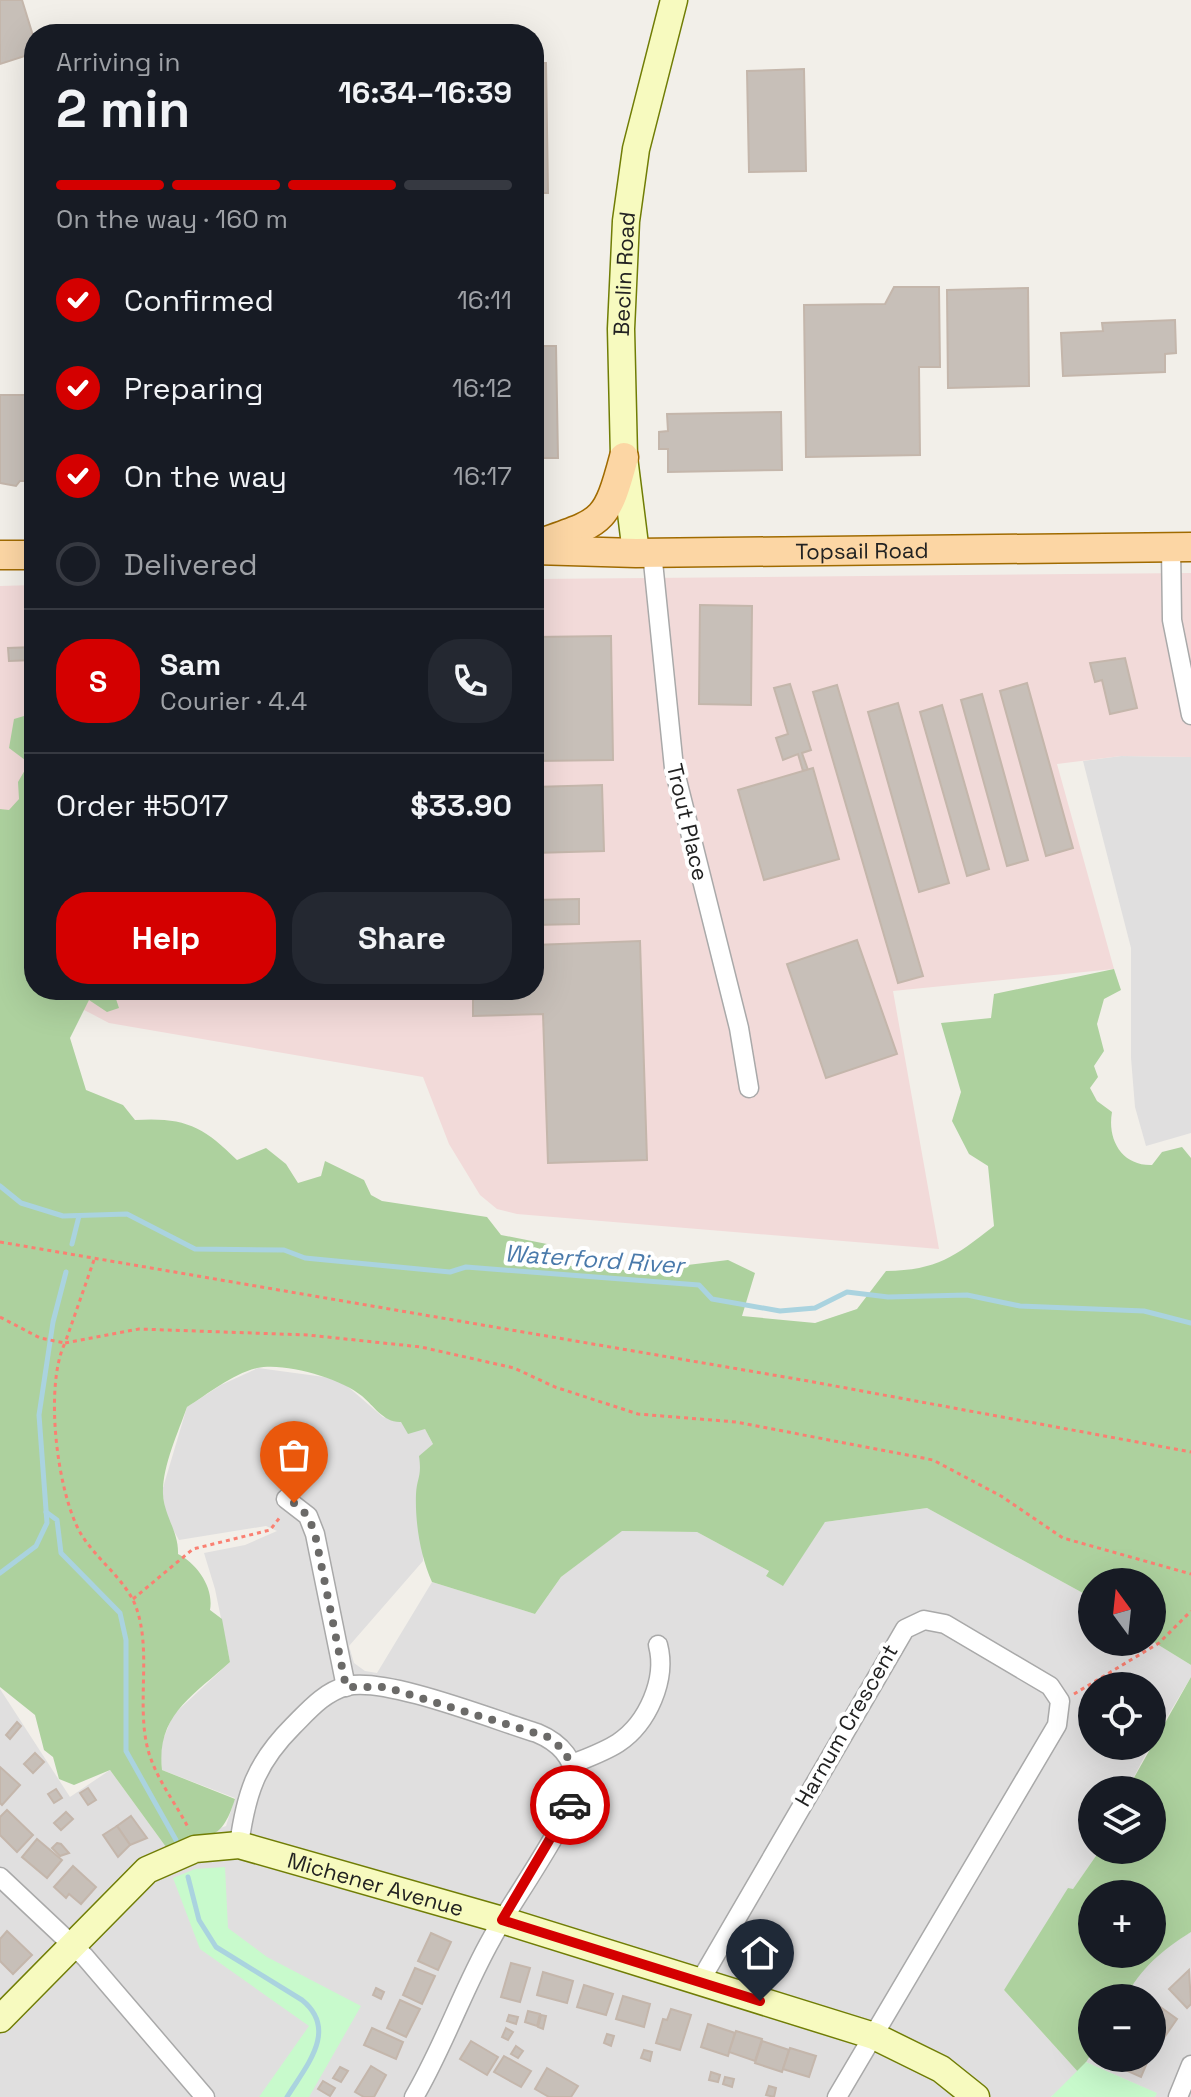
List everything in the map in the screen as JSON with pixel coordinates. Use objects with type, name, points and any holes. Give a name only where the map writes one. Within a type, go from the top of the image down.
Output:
[{"type":"main road","points":[[544,544],[594,524],[605,514],[624,457]]},
{"type":"main road","name":"Topsail Road","points":[[544,548],[644,553],[1181,547]]},
{"type":"main road","points":[[0,555],[24,555]]},
{"type":"street","name":"Beclin Road","points":[[644,553],[624,457],[621,329],[626,221],[636,149],[674,0]]},
{"type":"street","points":[[1181,547],[1172,620],[1191,715]]},
{"type":"street","name":"Trout Place","points":[[644,553],[674,768],[739,1028],[749,1088]]},
{"type":"street","points":[[286,1499],[308,1516],[315,1534],[346,1687]]},
{"type":"street","name":"Harnum Crescent","points":[[699,1983],[905,1629],[924,1620],[945,1624],[1043,1681],[1060,1701]]},
{"type":"street","points":[[572,1764],[621,1742],[637,1723],[660,1682],[658,1645]]},
{"type":"street","points":[[239,1845],[248,1797],[265,1755],[315,1703],[346,1687],[385,1687],[537,1733],[559,1745],[572,1764],[575,1786],[570,1807],[502,1920],[422,2094]]},
{"type":"street","points":[[837,2097],[1057,1725],[1060,1701]]},
{"type":"street","name":"Michener Avenue","points":[[0,2019],[138,1878],[170,1858],[195,1849],[239,1845],[502,1920],[874,2036],[941,2069],[976,2097]]},
{"type":"street","points":[[0,1877],[72,1944],[205,2097]]},
{"type":"street","points":[[1178,2097],[1191,2065]]},
{"type":"path","points":[[0,1242],[808,1381],[1191,1452]]},
{"type":"path","points":[[94,1260],[59,1355],[56,1386],[60,1472],[65,1496],[82,1535],[133,1599],[140,1625],[146,1744],[154,1768],[189,1827],[195,1849]]},
{"type":"path","points":[[0,1317],[40,1338],[65,1343],[139,1329],[308,1335],[421,1347],[514,1368],[555,1387],[638,1414],[736,1422],[933,1460],[1001,1496],[1063,1538],[1191,1574]]},
{"type":"path","points":[[133,1599],[193,1549],[270,1530],[281,1517],[286,1499]]},
{"type":"path","points":[[1060,1701],[1159,1643],[1191,1611]]},
{"type":"shaded area","points":[[1191,573],[1191,757],[1121,756],[1057,764],[1114,969],[893,991],[939,1249],[517,1214],[497,1209],[480,1195],[449,1144],[423,1077],[109,1023],[65,1000],[544,1000],[544,579]]},
{"type":"shaded area","points":[[24,585],[24,978],[0,966],[0,586]]},
{"type":"shaded area","points":[[1121,756],[1191,757],[1191,1133],[1146,1146],[1135,1107],[1131,1058],[1131,948],[1083,761]]},
{"type":"shaded area","points":[[258,1368],[339,1379],[383,1417],[425,1429],[433,1444],[422,1477],[423,1561],[349,1646],[354,1663],[365,1671],[377,1673],[432,1582],[535,1614],[561,1577],[621,1531],[697,1532],[769,1571],[766,1575],[825,1522],[927,1508],[1078,1590],[1078,1656],[1166,1656],[1166,1650],[1191,1665],[1191,1677],[1166,1719],[1166,1672],[1078,1672],[1078,1760],[1143,1760],[1134,1776],[1078,1776],[1078,1864],[1090,1864],[1004,1990],[1079,2073],[1051,2097],[0,2097],[0,1689],[70,1797],[110,1770],[166,1847],[226,1826],[235,1798],[162,1770],[160,1747],[173,1715],[230,1662],[204,1553],[245,1545],[277,1531],[266,1526],[179,1540],[167,1519],[162,1491],[187,1407],[221,1385]]},
{"type":"shaded area","points":[[1191,1932],[1191,2097],[1155,2097],[1156,2093],[1109,2072],[1166,2072],[1166,1984],[1132,1984],[1143,1968],[1166,1968],[1167,1946]]},
{"type":"green space","points":[[24,716],[24,759],[9,748],[14,719]]},
{"type":"green space","points":[[24,772],[24,1000],[89,1000],[70,1038],[86,1090],[123,1105],[135,1120],[167,1120],[192,1126],[214,1139],[237,1160],[266,1148],[286,1164],[298,1183],[321,1176],[325,1161],[364,1180],[371,1195],[382,1201],[487,1217],[501,1235],[547,1244],[559,1265],[639,1271],[728,1260],[755,1273],[742,1316],[815,1323],[857,1309],[886,1271],[919,1268],[944,1260],[994,1226],[988,1166],[969,1154],[952,1121],[961,1092],[941,1023],[991,1018],[994,994],[1114,969],[1121,990],[1104,999],[1097,1024],[1104,1051],[1094,1066],[1098,1077],[1090,1088],[1097,1101],[1112,1112],[1115,1141],[1132,1161],[1152,1165],[1162,1152],[1182,1147],[1191,1158],[1191,1665],[1166,1650],[1166,1568],[1078,1568],[1078,1590],[927,1508],[825,1522],[783,1586],[766,1576],[769,1571],[697,1532],[622,1531],[561,1577],[535,1614],[432,1582],[421,1550],[416,1516],[419,1456],[433,1444],[425,1429],[408,1434],[401,1422],[384,1417],[362,1396],[340,1383],[297,1369],[257,1368],[220,1385],[187,1407],[171,1450],[163,1484],[164,1502],[178,1554],[198,1570],[207,1585],[210,1610],[222,1619],[230,1662],[180,1708],[171,1721],[162,1751],[162,1770],[235,1799],[229,1814],[218,1831],[211,1835],[166,1847],[110,1770],[74,1785],[59,1779],[53,1757],[44,1750],[35,1715],[0,1687],[0,809],[9,810],[19,799],[18,782]]},
{"type":"green space","points":[[89,1000],[116,1000],[119,1008],[107,1012]]},
{"type":"green space","points":[[1191,1677],[1191,1932],[1166,1950],[1166,1880],[1079,1880],[1090,1864],[1166,1864],[1166,1776],[1135,1776],[1144,1760],[1166,1760],[1166,1721]]},
{"type":"green space","points":[[225,1867],[228,1928],[267,1957],[361,2006],[309,2097],[259,2097],[309,2026],[200,1949],[173,1878],[195,1869]]},
{"type":"green space","points":[[1078,1882],[1078,1968],[1146,1968],[1134,1984],[1078,1984],[1078,2072],[1004,1990],[1068,1888],[1073,1889]]},
{"type":"green space","points":[[1078,2070],[1109,2072],[1157,2093],[1155,2097],[1051,2097]]},
{"type":"building","points":[[0,0],[22,0],[29,24],[24,24],[24,56],[0,64]]},
{"type":"building","points":[[544,63],[546,63],[548,193],[544,193]]},
{"type":"building","points":[[804,69],[806,171],[749,172],[747,71]]},
{"type":"building","points":[[894,287],[939,287],[940,367],[919,367],[920,455],[806,457],[804,305],[885,304]]},
{"type":"building","points":[[1028,288],[1029,386],[948,388],[947,290]]},
{"type":"building","points":[[1175,320],[1176,353],[1165,354],[1165,372],[1063,376],[1061,333],[1103,331],[1102,323]]},
{"type":"building","points":[[544,346],[556,346],[558,458],[544,458]]},
{"type":"building","points":[[0,395],[24,395],[24,481],[16,486],[0,483]]},
{"type":"building","points":[[781,412],[782,470],[668,472],[668,449],[659,449],[659,432],[668,431],[667,414]]},
{"type":"building","points":[[700,605],[752,606],[751,705],[699,704]]},
{"type":"building","points":[[611,636],[613,760],[544,761],[544,637]]},
{"type":"building","points":[[24,647],[24,660],[9,661],[8,648]]},
{"type":"building","points":[[1125,658],[1137,708],[1110,714],[1102,680],[1095,682],[1090,663]]},
{"type":"building","points":[[1027,683],[1073,848],[1046,856],[1000,691]]},
{"type":"building","points":[[790,684],[811,750],[802,753],[808,770],[803,771],[798,754],[783,760],[776,738],[788,734],[774,688]]},
{"type":"building","points":[[837,685],[923,976],[898,983],[813,692]]},
{"type":"building","points":[[982,694],[1028,860],[1007,866],[961,700]]},
{"type":"building","points":[[898,703],[949,883],[919,892],[868,712]]},
{"type":"building","points":[[942,705],[989,869],[967,876],[920,712]]},
{"type":"building","points":[[813,768],[839,859],[764,880],[738,790]]},
{"type":"building","points":[[602,785],[604,851],[544,853],[544,787]]},
{"type":"building","points":[[579,899],[579,924],[544,925],[544,900]]},
{"type":"building","points":[[857,940],[897,1054],[826,1078],[787,964]]},
{"type":"building","points":[[640,941],[647,1160],[548,1163],[543,1014],[473,1016],[473,1000],[544,1000],[544,945]]},
{"type":"building","points":[[17,1722],[21,1726],[10,1739],[6,1735]]},
{"type":"building","points":[[35,1753],[44,1762],[33,1773],[24,1764]]},
{"type":"building","points":[[0,1767],[20,1785],[2,1805],[0,1803]]},
{"type":"building","points":[[88,1788],[96,1800],[88,1805],[80,1793]]},
{"type":"building","points":[[56,1789],[62,1798],[54,1803],[48,1794]]},
{"type":"building","points":[[7,1810],[33,1835],[17,1852],[0,1835],[0,1817]]},
{"type":"building","points":[[66,1812],[73,1819],[61,1830],[54,1823]]},
{"type":"building","points":[[131,1816],[147,1838],[130,1845],[117,1826]]},
{"type":"building","points":[[117,1826],[130,1845],[118,1857],[103,1835]]},
{"type":"building","points":[[37,1839],[62,1860],[47,1878],[22,1857]]},
{"type":"building","points":[[57,1843],[69,1853],[60,1856],[52,1848]]},
{"type":"building","points":[[73,1866],[96,1887],[81,1904],[69,1894],[66,1898],[54,1887]]},
{"type":"building","points":[[7,1931],[32,1955],[13,1974],[0,1961],[0,1939]]},
{"type":"building","points":[[431,1933],[451,1942],[438,1970],[418,1961]]},
{"type":"building","points":[[511,1963],[530,1968],[520,2002],[501,1997]]},
{"type":"building","points":[[415,1968],[435,1976],[422,2004],[403,1995]]},
{"type":"building","points":[[1189,1970],[1191,2004],[1187,2008],[1169,1989]]},
{"type":"building","points":[[543,1972],[573,1981],[567,2003],[537,1995]]},
{"type":"building","points":[[584,1985],[613,1994],[606,2015],[577,2007]]},
{"type":"building","points":[[376,1988],[384,1992],[381,1999],[373,1995]]},
{"type":"building","points":[[623,1996],[650,2004],[644,2027],[616,2019]]},
{"type":"building","points":[[400,2000],[420,2009],[406,2037],[387,2028]]},
{"type":"building","points":[[671,2009],[691,2015],[680,2050],[656,2043],[663,2019],[667,2020]]},
{"type":"building","points":[[528,2011],[540,2014],[537,2026],[525,2022]]},
{"type":"building","points":[[1166,2011],[1177,2019],[1166,2035]]},
{"type":"building","points":[[509,2015],[518,2017],[516,2024],[507,2021]]},
{"type":"building","points":[[541,2015],[546,2016],[543,2029],[538,2027]]},
{"type":"building","points":[[708,2024],[735,2033],[728,2056],[701,2047]]},
{"type":"building","points":[[372,2028],[403,2042],[396,2059],[364,2045]]},
{"type":"building","points":[[506,2028],[513,2032],[508,2040],[502,2037]]},
{"type":"building","points":[[736,2031],[762,2039],[755,2061],[729,2052]]},
{"type":"building","points":[[607,2034],[614,2036],[611,2046],[604,2043]]},
{"type":"building","points":[[471,2041],[498,2057],[487,2075],[460,2059]]},
{"type":"building","points":[[762,2041],[789,2050],[782,2072],[755,2063]]},
{"type":"building","points":[[516,2046],[523,2051],[518,2058],[511,2054]]},
{"type":"building","points":[[790,2048],[816,2056],[809,2077],[783,2069]]},
{"type":"building","points":[[644,2050],[652,2052],[650,2061],[641,2058]]},
{"type":"building","points":[[504,2056],[531,2071],[521,2087],[494,2072]]},
{"type":"building","points":[[371,2066],[386,2075],[374,2097],[364,2097],[355,2092]]},
{"type":"building","points":[[340,2067],[348,2071],[341,2082],[333,2078]]},
{"type":"building","points":[[547,2068],[578,2086],[571,2097],[549,2097],[535,2089]]},
{"type":"building","points":[[711,2072],[720,2075],[718,2082],[709,2080]]},
{"type":"building","points":[[725,2077],[734,2079],[732,2087],[723,2084]]},
{"type":"building","points":[[323,2081],[335,2088],[330,2096],[318,2089]]},
{"type":"building","points":[[769,2086],[776,2088],[774,2097],[766,2095]]},
{"type":"waterway","name":"Waterford River","points":[[0,1186],[21,1203],[63,1216],[127,1214],[195,1249],[284,1250],[305,1258],[450,1272],[466,1267],[699,1285],[712,1299],[780,1311],[815,1308],[847,1292],[888,1297],[967,1295],[1020,1306],[1144,1311],[1191,1323]]},
{"type":"waterway","points":[[72,1244],[79,1216]]},
{"type":"waterway","points":[[0,1573],[36,1546],[47,1523],[39,1415],[53,1322],[66,1272]]},
{"type":"waterway","points":[[46,1512],[57,1520],[61,1553],[120,1613],[126,1640],[126,1751],[176,1840]]},
{"type":"waterway","points":[[188,1877],[199,1920],[216,1947],[302,2000],[318,2023],[316,2048],[287,2097]]},
{"type":"way so far","points":[[294,1503],[308,1516],[315,1534],[346,1687],[359,1684],[385,1687],[548,1737],[559,1745],[572,1764],[575,1786],[570,1805]]},
{"type":"route","points":[[570,1805],[502,1920],[760,2001]]}]
